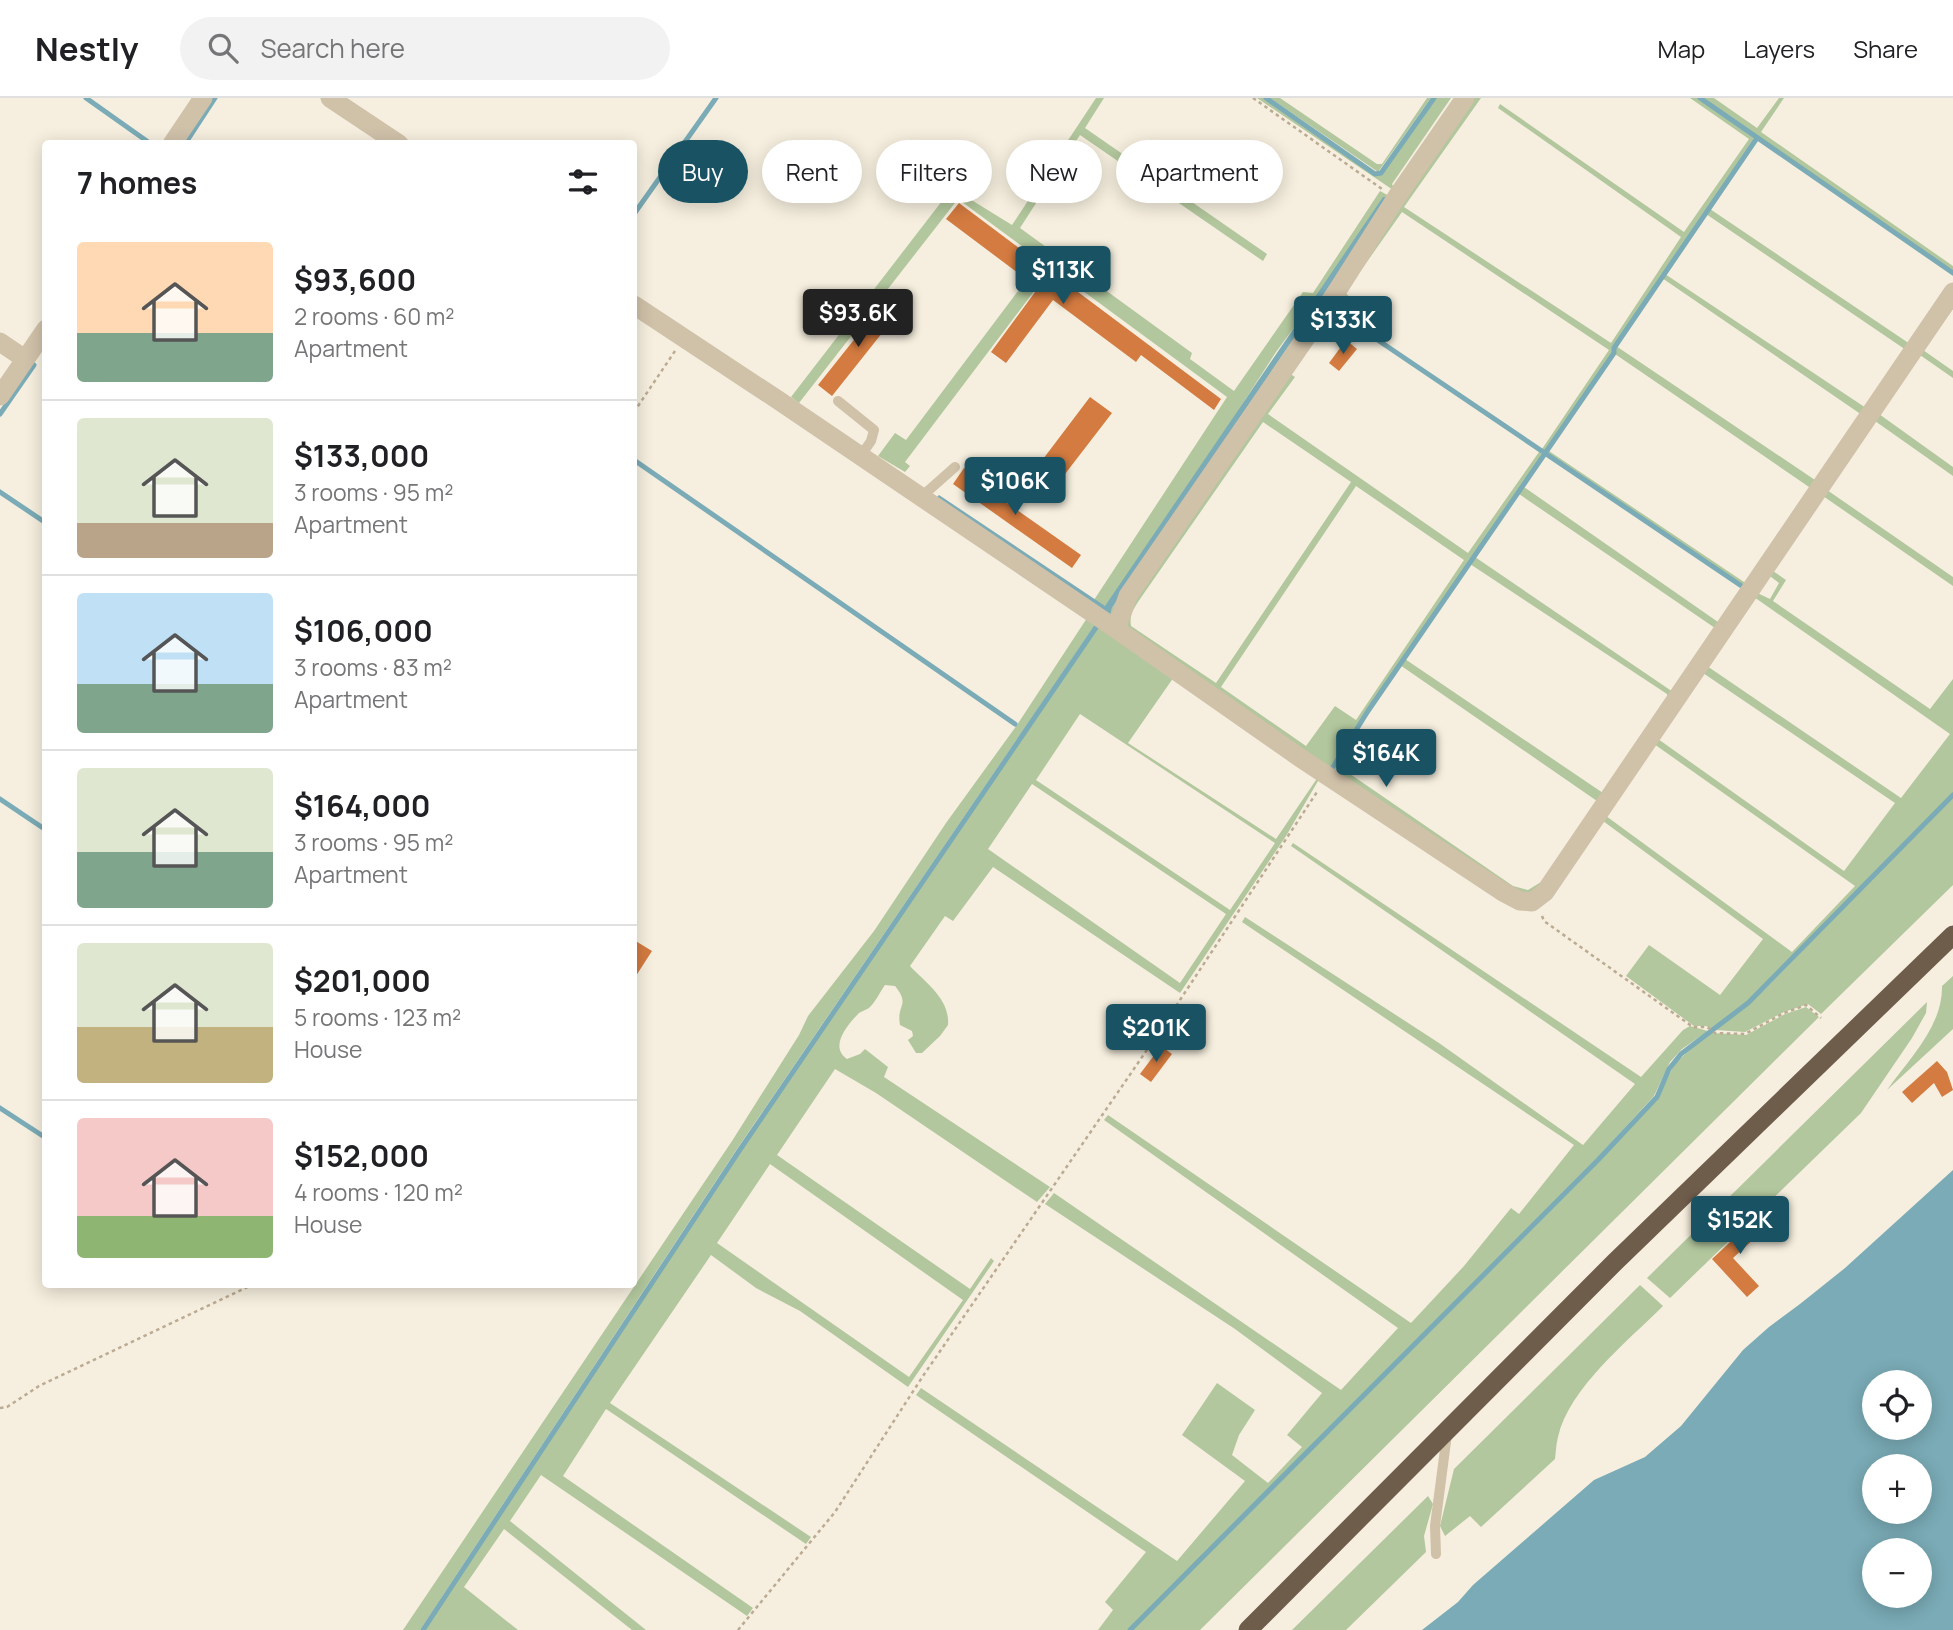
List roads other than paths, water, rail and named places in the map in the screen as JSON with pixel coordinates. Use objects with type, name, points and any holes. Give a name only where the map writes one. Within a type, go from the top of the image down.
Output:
[{"type":"highway","points":[[1248,1630],[1615,1262],[1953,934]]},
{"type":"street","points":[[175,140],[203,98]]},
{"type":"street","points":[[330,98],[393,140]]},
{"type":"street","points":[[1116,629],[1128,596],[1325,310],[1396,198],[1465,98]]},
{"type":"street","points":[[637,307],[1116,629],[1299,757],[1503,892],[1520,901],[1532,902],[1550,885],[1953,292]]},
{"type":"street","points":[[0,396],[42,335]]},
{"type":"street","points":[[0,342],[25,359]]},
{"type":"lane","points":[[838,401],[874,430],[871,441],[860,457]]},
{"type":"lane","points":[[920,498],[955,467]]},
{"type":"lane","points":[[1436,1554],[1435,1526],[1447,1432]]},
{"type":"water","points":[[1383,197],[1386,197],[1387,201],[1144,559],[1110,615],[936,498],[939,495],[1105,606]]},
{"type":"water","points":[[1953,1170],[1953,1630],[1422,1630],[1458,1602],[1473,1585],[1594,1480],[1645,1457],[1681,1426],[1743,1350],[1845,1268]]},
{"type":"waterway","points":[[86,98],[145,140]]},
{"type":"waterway","points":[[188,140],[215,98]]},
{"type":"waterway","points":[[637,210],[716,98]]},
{"type":"waterway","points":[[1266,98],[1375,174],[1381,173],[1434,98]]},
{"type":"waterway","points":[[1700,98],[1953,273]]},
{"type":"waterway","points":[[1333,767],[1368,711],[1614,353],[1614,348],[1757,138]]},
{"type":"waterway","points":[[1357,326],[1743,587]]},
{"type":"waterway","points":[[0,414],[34,365]]},
{"type":"waterway","points":[[637,462],[1015,724]]},
{"type":"waterway","points":[[0,492],[42,520]]},
{"type":"waterway","points":[[423,1630],[739,1151],[1097,626]]},
{"type":"waterway","points":[[1130,1630],[1598,1160],[1657,1097],[1669,1069],[1681,1054],[1748,1003],[1953,795]]},
{"type":"waterway","points":[[0,799],[42,827]]},
{"type":"waterway","points":[[0,1108],[42,1135]]}]
